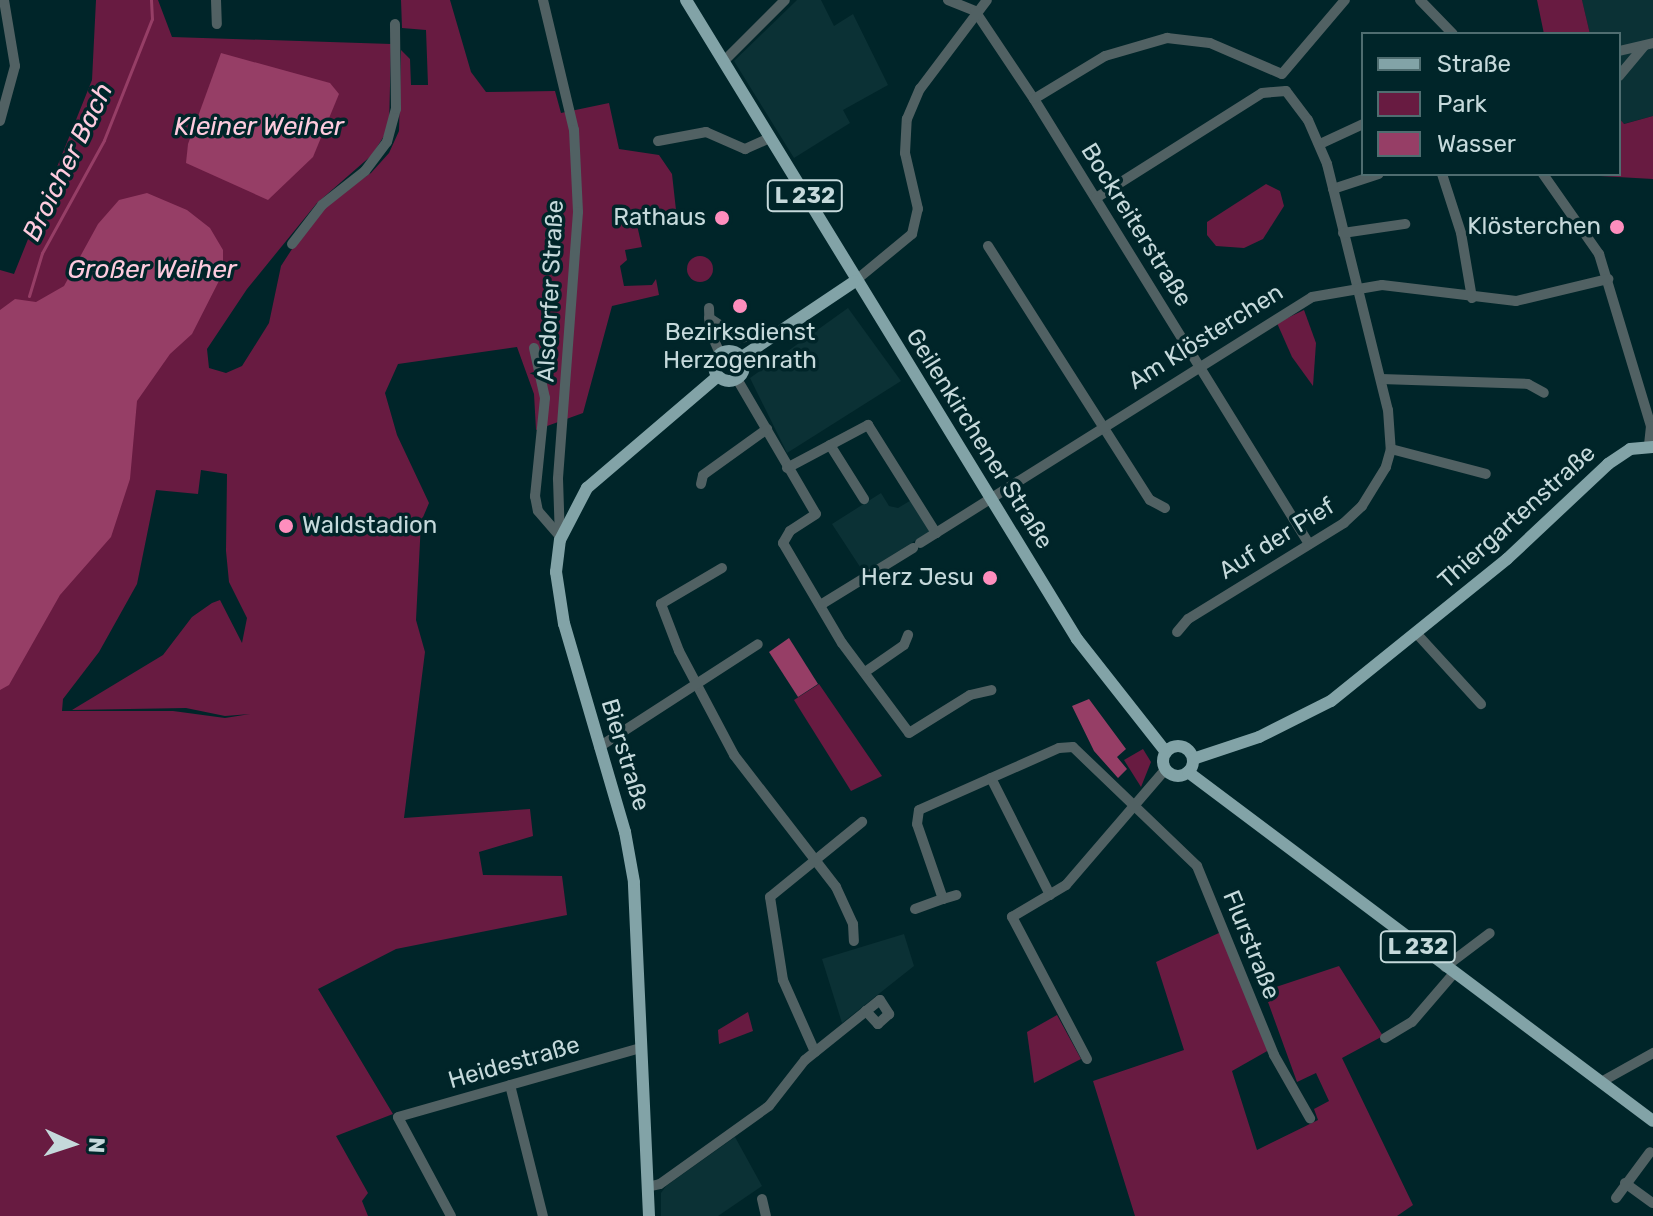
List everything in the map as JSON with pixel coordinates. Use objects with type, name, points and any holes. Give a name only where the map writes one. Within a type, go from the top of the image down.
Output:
[{"type":"main road","name":"Geilenkirchener Straße","points":[[686,0],[855,281],[1088,655],[1166,752]]},
{"type":"main road","points":[[742,357],[855,281]]},
{"type":"main road","points":[[730,350],[742,357],[744,367],[737,379],[718,376],[714,367],[720,353],[730,350]]},
{"type":"main road","name":"Bierstraße","points":[[649,1216],[634,882],[561,609],[556,572],[560,540],[571,512],[604,468],[718,376]]},
{"type":"main road","name":"Thiergartenstraße","points":[[1190,766],[1314,711],[1417,634],[1507,559],[1608,464],[1630,449],[1651,446]]},
{"type":"main road","points":[[1184,747],[1190,766],[1174,776],[1165,770],[1166,752],[1184,747]]},
{"type":"main road","name":"L 232","points":[[1190,766],[1450,970],[1653,1121]]},
{"type":"street","points":[[0,121],[15,66],[4,0]]},
{"type":"street","points":[[216,0],[217,24]]},
{"type":"street","name":"Alsdorfer Straße","points":[[543,0],[574,130],[578,212],[558,479],[560,540]]},
{"type":"street","points":[[724,61],[785,0]]},
{"type":"street","points":[[948,0],[975,11]]},
{"type":"street","points":[[855,281],[912,234],[918,209],[905,153],[907,119],[920,89],[975,11],[987,0]]},
{"type":"street","points":[[1034,99],[1105,56],[1167,38],[1210,43],[1277,75],[1287,73],[1345,0]]},
{"type":"street","points":[[1420,0],[1451,32]]},
{"type":"street","name":"Bockreiterstraße","points":[[975,11],[1034,99],[1309,544]]},
{"type":"street","points":[[292,244],[322,205],[365,171],[387,142],[396,109],[395,24]]},
{"type":"street","points":[[1621,51],[1648,44]]},
{"type":"street","points":[[1621,74],[1648,44]]},
{"type":"street","points":[[1096,198],[1276,89],[1298,104],[1320,144],[1333,189],[1381,379],[1391,449],[1486,474]]},
{"type":"street","points":[[1320,144],[1361,125]]},
{"type":"street","points":[[658,141],[706,132],[745,149],[770,138]]},
{"type":"street","points":[[1333,189],[1373,176]]},
{"type":"street","points":[[1443,176],[1461,233],[1472,298]]},
{"type":"street","points":[[1544,176],[1590,237],[1608,279],[1651,426],[1651,446]]},
{"type":"street","points":[[1343,233],[1405,224]]},
{"type":"street","points":[[988,246],[1150,500],[1165,508]]},
{"type":"street","name":"Am Klösterchen","points":[[822,604],[1302,301],[1358,286],[1418,288],[1472,298],[1531,300],[1608,279]]},
{"type":"street","points":[[720,353],[709,313],[740,338],[787,328]]},
{"type":"street","points":[[534,348],[545,398],[535,496],[538,511],[551,521],[560,540]]},
{"type":"street","points":[[737,379],[816,514],[786,535],[783,543],[865,672],[909,733],[970,695],[991,690]]},
{"type":"street","points":[[1381,379],[1528,384],[1544,393]]},
{"type":"street","points":[[787,468],[864,424],[872,428],[936,533]]},
{"type":"street","points":[[701,484],[703,475],[767,429]]},
{"type":"street","points":[[830,445],[864,499]]},
{"type":"street","name":"Auf der Pief","points":[[1177,632],[1188,619],[1309,544],[1362,506],[1380,480],[1391,449]]},
{"type":"street","points":[[722,568],[661,604],[679,651],[745,772],[816,855],[845,905],[854,941]]},
{"type":"street","points":[[1417,634],[1481,704]]},
{"type":"street","points":[[865,672],[904,645],[908,635]]},
{"type":"street","points":[[599,747],[758,644]]},
{"type":"street","name":"Flurstraße","points":[[991,778],[1068,746],[1200,872],[1274,1055],[1310,1118]]},
{"type":"street","points":[[1087,1059],[1012,917],[1074,877],[1131,805],[1165,770]]},
{"type":"street","points":[[943,899],[916,813],[991,778],[1050,895]]},
{"type":"street","points":[[815,1052],[786,993],[770,897],[816,855],[862,822]]},
{"type":"street","points":[[915,909],[956,895]]},
{"type":"street","points":[[1385,1038],[1412,1022],[1450,970],[1490,933]]},
{"type":"street","points":[[647,1187],[660,1184],[769,1106],[815,1052],[866,1011]]},
{"type":"street","name":"Heidestraße","points":[[451,1216],[398,1117],[641,1048]]},
{"type":"street","points":[[1601,1082],[1653,1053]]},
{"type":"street","points":[[510,1085],[543,1216]]},
{"type":"street","points":[[1616,1198],[1652,1149]]},
{"type":"street","points":[[1625,1183],[1653,1203]]},
{"type":"street","points":[[762,1199],[766,1216]]},
{"type":"shaded area","points":[[797,0],[821,0],[834,26],[853,14],[888,85],[843,110],[850,123],[794,158],[734,61]]},
{"type":"shaded area","points":[[1582,0],[1653,0],[1653,116],[1623,124],[1621,32],[1590,32]]},
{"type":"shaded area","points":[[848,308],[901,381],[787,453],[750,378]]},
{"type":"shaded area","points":[[881,493],[889,506],[898,508],[913,499],[932,530],[864,573],[832,524]]},
{"type":"shaded area","points":[[904,934],[914,966],[842,1023],[822,959]]},
{"type":"shaded area","points":[[735,1137],[762,1186],[718,1216],[661,1216],[661,1193],[666,1186]]},
{"type":"green space","points":[[96,0],[158,0],[172,37],[391,44],[389,128],[372,155],[317,203],[247,289],[207,349],[209,368],[226,373],[242,366],[269,323],[281,266],[303,232],[331,200],[371,173],[389,153],[399,131],[401,50],[410,59],[411,85],[428,85],[426,30],[402,28],[401,0],[450,0],[471,72],[486,92],[555,91],[561,113],[609,103],[619,149],[659,155],[672,174],[676,210],[665,219],[661,210],[650,210],[637,225],[642,247],[625,250],[627,260],[620,266],[624,286],[652,285],[656,279],[659,295],[612,306],[583,413],[536,430],[534,394],[517,347],[398,364],[385,393],[397,435],[429,503],[421,522],[416,620],[425,652],[404,818],[530,809],[533,836],[479,852],[483,875],[562,876],[567,915],[396,949],[318,989],[393,1114],[336,1136],[368,1193],[362,1201],[368,1216],[0,1216],[0,270],[14,274],[92,80]],"holes":[[[201,470],[227,474],[226,551],[229,582],[247,618],[242,643],[220,600],[212,603],[192,617],[163,655],[72,710],[186,708],[225,716],[250,714],[225,718],[173,711],[62,711],[63,699],[99,652],[137,584],[156,490],[198,494]]]},
{"type":"green space","points":[[1537,0],[1582,0],[1590,32],[1544,32]]},
{"type":"green space","points":[[1653,116],[1653,179],[1600,176],[1621,176],[1621,120],[1624,124]]},
{"type":"green space","points":[[1266,184],[1280,191],[1284,206],[1263,239],[1244,248],[1216,246],[1207,235],[1207,222]]},
{"type":"green space","points":[[700,256],[709,260],[713,269],[709,278],[700,282],[691,278],[687,269],[691,260]]},
{"type":"green space","points":[[1304,310],[1316,343],[1313,386],[1292,357],[1277,323]]},
{"type":"green space","points":[[819,684],[882,776],[851,791],[794,700]]},
{"type":"green space","points":[[1143,749],[1151,762],[1141,787],[1124,760]]},
{"type":"green space","points":[[1221,932],[1269,1050],[1232,1071],[1257,1150],[1318,1120],[1314,1109],[1329,1101],[1316,1073],[1297,1082],[1264,991],[1339,966],[1383,1036],[1342,1058],[1413,1205],[1397,1216],[1135,1216],[1093,1081],[1184,1050],[1156,962]]},
{"type":"green space","points":[[748,1012],[753,1031],[719,1044],[718,1030]]},
{"type":"green space","points":[[1057,1015],[1081,1059],[1034,1083],[1027,1032]]},
{"type":"water","name":"Kleiner Weiher","points":[[221,53],[330,83],[339,94],[313,157],[268,200],[186,163],[188,144]]},
{"type":"water","name":"Großer Weiher","points":[[147,193],[187,210],[210,228],[223,250],[223,273],[192,334],[170,354],[137,401],[130,479],[111,537],[60,595],[9,685],[0,690],[0,310],[15,299],[36,302],[64,286],[98,224],[119,200]]},
{"type":"water","points":[[789,638],[818,684],[798,697],[769,652]]},
{"type":"water","points":[[1089,699],[1126,749],[1117,757],[1127,769],[1118,778],[1094,751],[1072,706]]},
{"type":"waterway","name":"Broicher Bach","points":[[29,296],[42,253],[104,140],[152,19],[151,0]]},
{"type":"place","name":"Rathaus","points":[[722,218]]},
{"type":"place","name":"Klösterchen","points":[[1617,227]]},
{"type":"place","name":"Bezirksdienst Herzogenrath","points":[[740,306]]},
{"type":"place","name":"Waldstadion","points":[[286,526]]},
{"type":"place","name":"Herz Jesu","points":[[990,578]]}]
